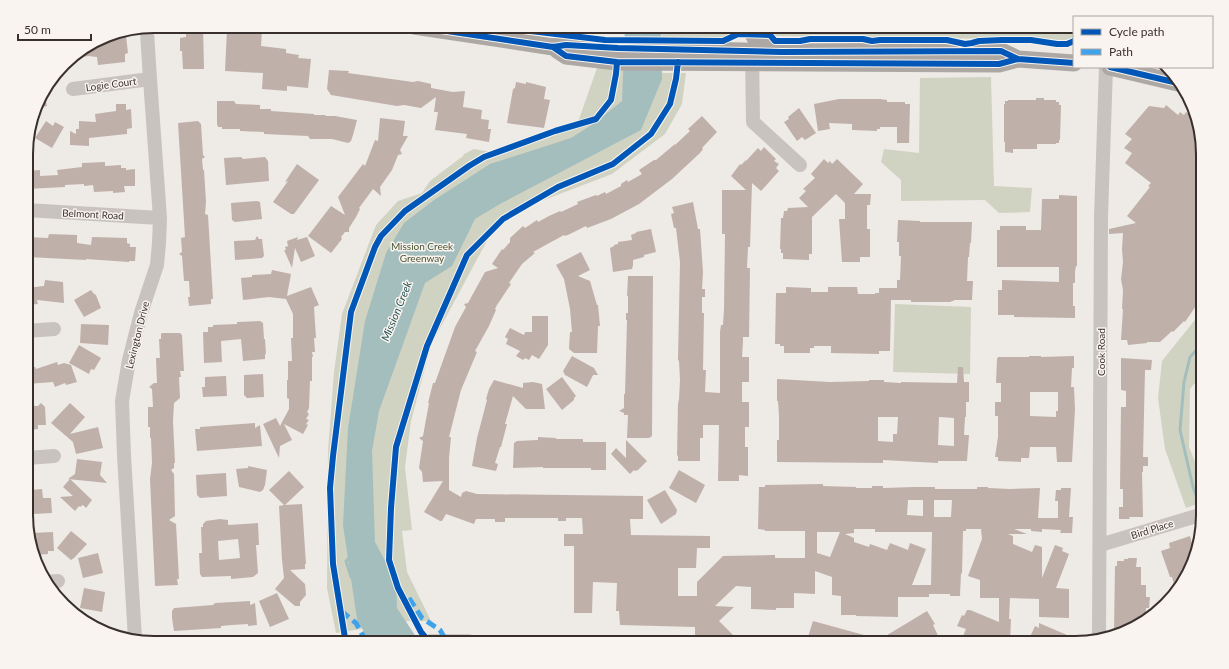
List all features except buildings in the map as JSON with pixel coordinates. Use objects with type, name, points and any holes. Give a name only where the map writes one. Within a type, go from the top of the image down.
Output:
[{"type":"main road","points":[[461,33],[554,47],[566,45],[617,55],[678,56],[752,44],[850,58]]},
{"type":"main road","points":[[752,44],[776,52],[850,58],[1001,51],[1018,59],[1069,59]]},
{"type":"main road","points":[[1114,68],[1172,82]]},
{"type":"street","name":"Lexington Drive","points":[[135,634],[122,401],[129,360],[141,313],[157,265],[160,243],[160,218],[147,33]]},
{"type":"street","points":[[752,44],[753,122],[800,165]]},
{"type":"street","name":"Cook Road","points":[[1099,634],[1101,217],[1106,68]]},
{"type":"street","name":"Logie Court","points":[[73,89],[150,79]]},
{"type":"street","name":"Belmont Road","points":[[33,210],[160,218]]},
{"type":"street","points":[[33,331],[54,329]]},
{"type":"street","points":[[33,458],[54,456]]},
{"type":"street","name":"Bird Place","points":[[1100,545],[1196,516]]},
{"type":"green space","points":[[662,33],[732,33],[717,39],[661,39]]},
{"type":"green space","points":[[773,33],[1073,33],[1073,38],[1068,40],[774,36]]},
{"type":"green space","name":"Mission Creek Greenway","points":[[597,68],[629,68],[665,73],[686,73],[682,104],[665,134],[612,174],[523,208],[496,224],[431,345],[411,421],[405,467],[412,530],[402,531],[407,572],[431,621],[408,621],[336,633],[327,588],[328,451],[334,372],[342,314],[376,225],[398,201],[422,193],[430,181],[464,154],[474,149],[491,152],[544,132],[577,125]]},
{"type":"green space","points":[[991,77],[994,186],[1032,188],[1030,212],[999,213],[985,200],[901,201],[901,180],[881,162],[884,149],[919,153],[920,78]]},
{"type":"green space","points":[[895,304],[971,307],[970,374],[893,372]]},
{"type":"green space","points":[[1196,318],[1196,382],[1190,389],[1189,447],[1196,464],[1196,504],[1186,508],[1165,449],[1158,398],[1162,361]]},
{"type":"water","name":"Mission Creek","points":[[625,33],[661,33],[662,79],[641,130],[500,204],[475,219],[452,266],[425,283],[379,411],[372,451],[375,542],[396,581],[397,608],[415,636],[366,636],[357,619],[343,525],[348,428],[365,321],[386,253],[404,223],[434,200],[490,164],[571,138],[593,124],[622,101]]},
{"type":"waterway","points":[[1196,351],[1190,357],[1184,382],[1180,430],[1196,495]]},
{"type":"waterway","points":[[350,557],[346,561],[351,577]]},
{"type":"waterway","points":[[365,631],[365,636]]},
{"type":"marked path","points":[[409,598],[422,618],[440,630],[444,636]]},
{"type":"marked path","points":[[341,611],[356,623],[363,636]]},
{"type":"cycle path","points":[[460,33],[553,47],[566,45],[618,48],[781,52],[1001,51],[1018,59]]},
{"type":"cycle path","points":[[547,33],[605,40],[723,41],[738,34],[770,35],[775,41],[800,41],[810,39],[863,39],[872,41],[947,40],[965,44],[979,41],[1002,40],[1031,40],[1057,44],[1067,44],[1073,41]]},
{"type":"cycle path","points":[[553,47],[566,56],[617,62],[999,64],[1018,59],[1073,63]]},
{"type":"cycle path","points":[[345,636],[333,564],[330,488],[351,312],[375,247],[381,236],[405,211],[484,157],[555,131],[596,119],[611,100],[617,62]]},
{"type":"cycle path","points":[[424,636],[398,588],[389,560],[391,508],[396,447],[427,346],[467,255],[503,219],[558,187],[613,164],[651,134],[670,104],[676,79],[678,62]]},
{"type":"cycle path","points":[[1114,68],[1172,82]]}]
